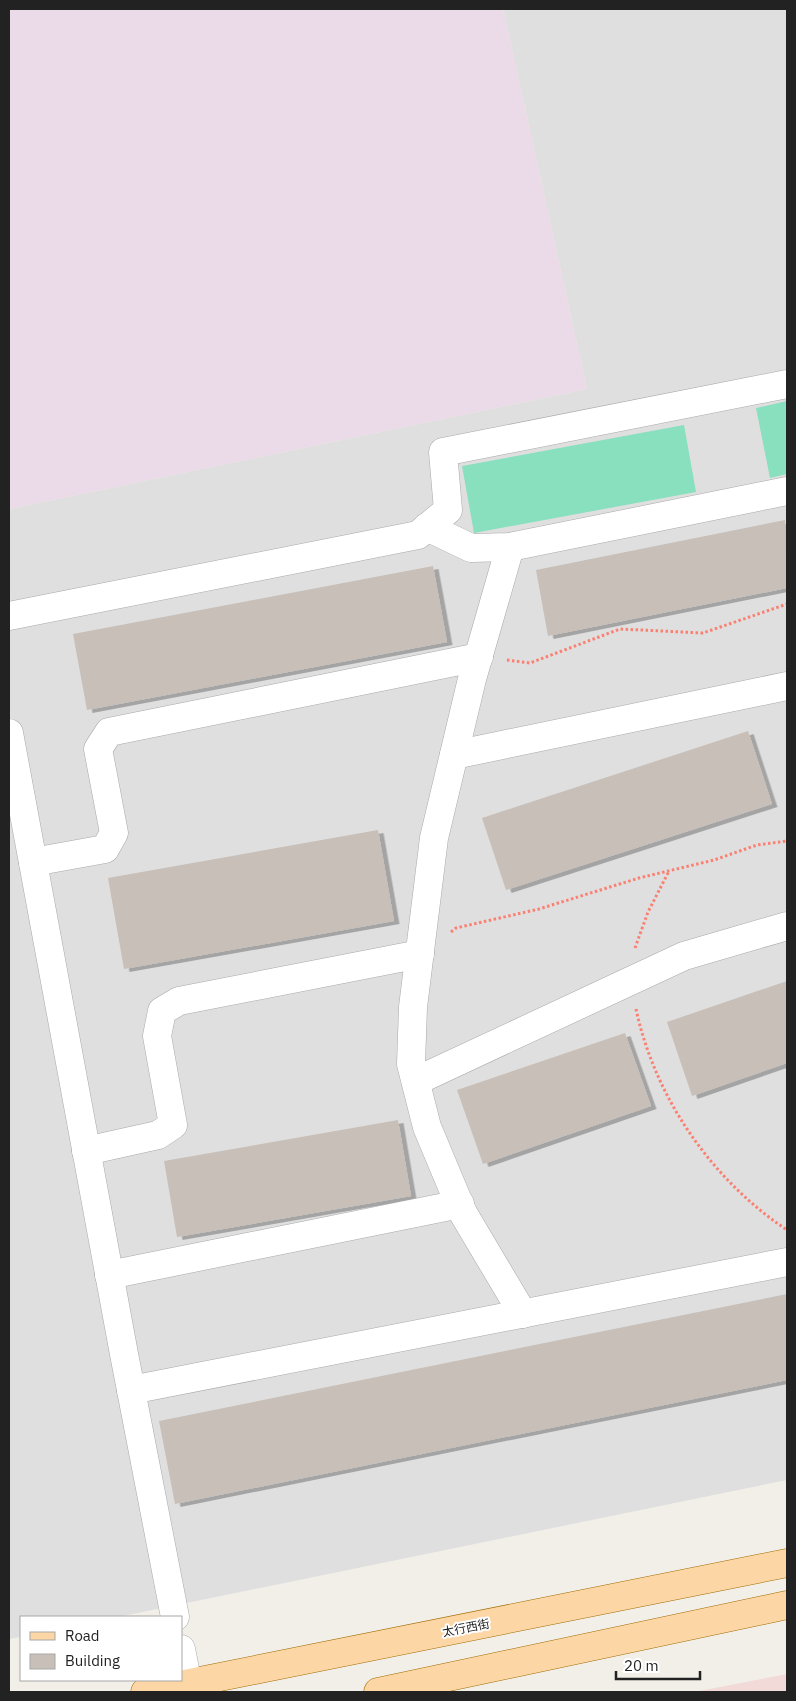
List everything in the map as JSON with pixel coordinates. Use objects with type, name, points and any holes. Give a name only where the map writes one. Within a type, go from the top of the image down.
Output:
[{"type":"main road","name":"太行西街","points":[[145,1692],[787,1563]]},
{"type":"main road","points":[[378,1692],[787,1605]]},
{"type":"street","points":[[9,616],[418,535],[448,510],[442,452],[787,384]]},
{"type":"street","points":[[427,527],[471,548],[510,546],[787,491]]},
{"type":"street","points":[[510,546],[479,657],[434,838],[413,1007],[412,1054],[427,1128],[460,1204],[523,1314]]},
{"type":"street","points":[[33,862],[105,849],[114,834],[98,748],[109,732],[479,657]]},
{"type":"street","points":[[454,755],[787,686]]},
{"type":"street","points":[[9,733],[109,1275],[175,1616]]},
{"type":"street","points":[[416,1081],[684,956],[787,926]]},
{"type":"street","points":[[86,1151],[158,1135],[173,1125],[157,1036],[162,1011],[179,1002],[420,954]]},
{"type":"street","points":[[109,1275],[460,1204]]},
{"type":"street","points":[[131,1390],[787,1262]]},
{"type":"street","points":[[182,1654],[188,1684]]},
{"type":"path","points":[[479,657],[530,663],[620,629],[703,633],[787,604]]},
{"type":"path","points":[[420,954],[456,928],[539,908],[668,871],[714,860],[757,844],[787,841]]},
{"type":"path","points":[[668,871],[648,912],[633,953],[636,1011],[649,1051],[669,1099],[692,1138],[743,1196],[787,1230]]},
{"type":"shaded area","points":[[9,9],[503,9],[587,389],[9,509]]},
{"type":"shaded area","points":[[503,9],[787,9],[787,1480],[123,1616],[20,1616],[20,1637],[9,1639],[9,509],[587,389]]},
{"type":"shaded area","points":[[787,1674],[787,1692],[694,1692]]},
{"type":"green space","points":[[787,401],[787,474],[770,478],[756,408]]},
{"type":"green space","points":[[684,425],[696,492],[474,533],[462,466]]},
{"type":"building","points":[[785,520],[787,588],[548,636],[536,570]]},
{"type":"building","points":[[433,566],[447,642],[87,710],[73,634]]},
{"type":"building","points":[[748,731],[772,804],[506,890],[482,818]]},
{"type":"building","points":[[378,830],[394,921],[124,969],[108,878]]},
{"type":"building","points":[[787,981],[787,1063],[692,1096],[667,1022]]},
{"type":"building","points":[[625,1033],[651,1106],[483,1164],[457,1090]]},
{"type":"building","points":[[398,1120],[411,1196],[177,1237],[164,1161]]},
{"type":"building","points":[[787,1294],[787,1380],[175,1504],[159,1421]]}]
